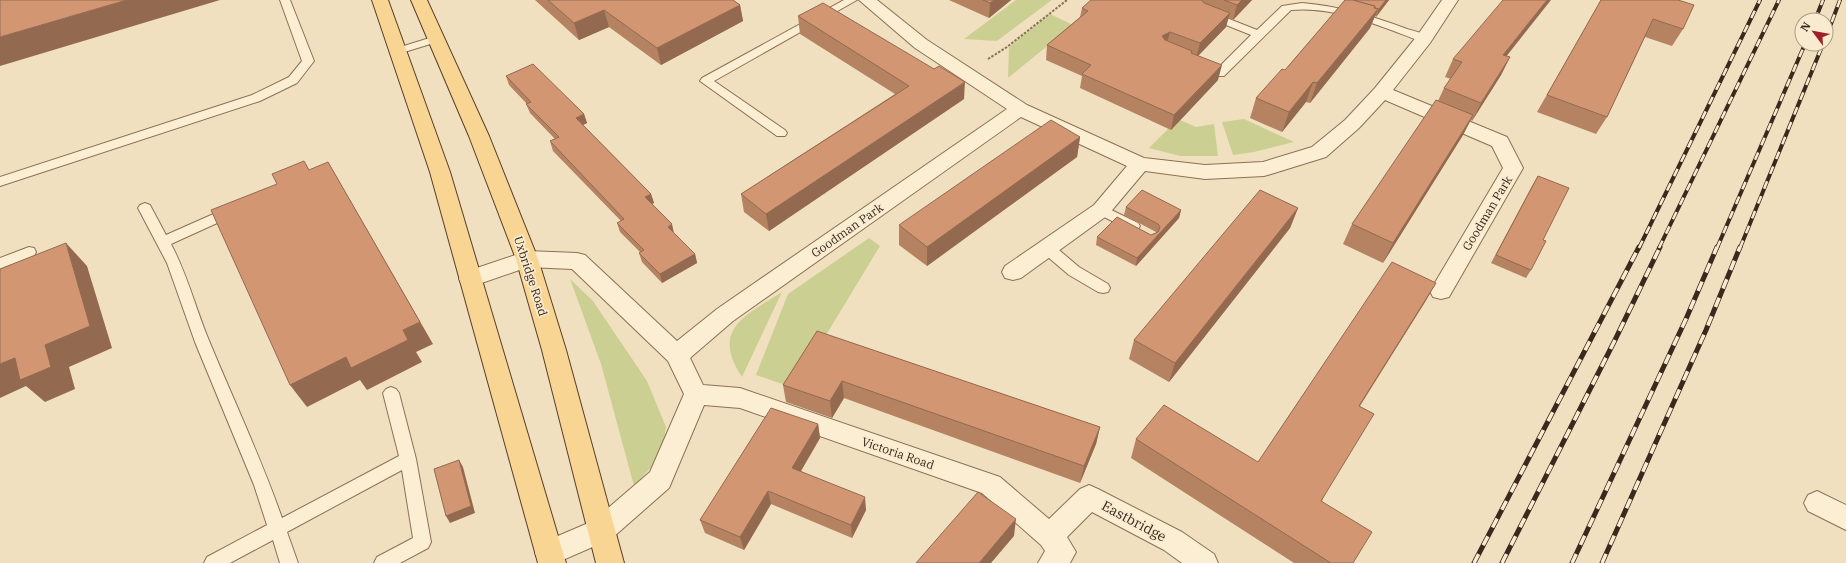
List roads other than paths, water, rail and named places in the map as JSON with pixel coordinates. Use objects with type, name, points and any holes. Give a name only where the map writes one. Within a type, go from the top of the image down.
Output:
[{"type":"main road","points":[[380,0],[440,172],[550,558]]},
{"type":"main road","name":"Uxbridge Road","points":[[419,0],[479,136],[527,259],[554,350],[584,469],[610,563]]},
{"type":"street","points":[[867,0],[920,44],[1020,109],[1140,164],[1205,172],[1264,169],[1319,152],[1352,124],[1382,92],[1424,39],[1450,0]]},
{"type":"street","name":"Goodman Park","points":[[1382,92],[1500,142],[1513,168],[1441,291]]},
{"type":"street","name":"Goodman Park","points":[[677,355],[725,315],[1020,109]]},
{"type":"street","points":[[1013,272],[1101,210],[1140,164]]},
{"type":"street","points":[[470,279],[527,259],[577,261],[677,355],[696,394],[660,480],[602,530],[550,558]]},
{"type":"street","name":"Victoria Road","points":[[696,394],[740,398],[991,485],[1050,536],[1062,552],[1052,563]]},
{"type":"street","name":"Eastbridge","points":[[1050,536],[1089,497],[1173,541],[1204,563]]},
{"type":"street","points":[[1817,503],[1846,518]]},
{"type":"lane","points":[[0,182],[256,98],[293,80],[308,61],[286,0]]},
{"type":"lane","points":[[781,133],[706,81],[852,0]]},
{"type":"lane","points":[[1193,62],[1220,73],[1258,34],[1286,8],[1295,2],[1321,3],[1342,9],[1424,39]]},
{"type":"lane","points":[[1205,14],[1258,34]]},
{"type":"lane","points":[[398,51],[436,39]]},
{"type":"lane","points":[[163,242],[247,205]]},
{"type":"lane","points":[[145,208],[174,263],[202,342],[262,485],[275,529],[288,563]]},
{"type":"lane","points":[[1101,210],[1143,232]]},
{"type":"lane","points":[[1047,248],[1074,271],[1103,288]]},
{"type":"lane","points":[[0,264],[29,252]]},
{"type":"lane","points":[[383,563],[422,542],[408,459],[391,393]]},
{"type":"lane","points":[[213,563],[408,459]]},
{"type":"railway","points":[[1639,248],[1760,0]]},
{"type":"railway","points":[[1659,248],[1779,0]]},
{"type":"railway","points":[[1818,12],[1823,0]]},
{"type":"railway","points":[[1834,16],[1840,0]]},
{"type":"railway","points":[[1717,248],[1802,52]]},
{"type":"railway","points":[[1740,248],[1820,52]]},
{"type":"railway","points":[[1474,563],[1639,247]]},
{"type":"railway","points":[[1502,563],[1615,340],[1660,247]]},
{"type":"railway","points":[[1572,563],[1686,319],[1717,247]]},
{"type":"railway","points":[[1602,563],[1706,330],[1740,247]]}]
